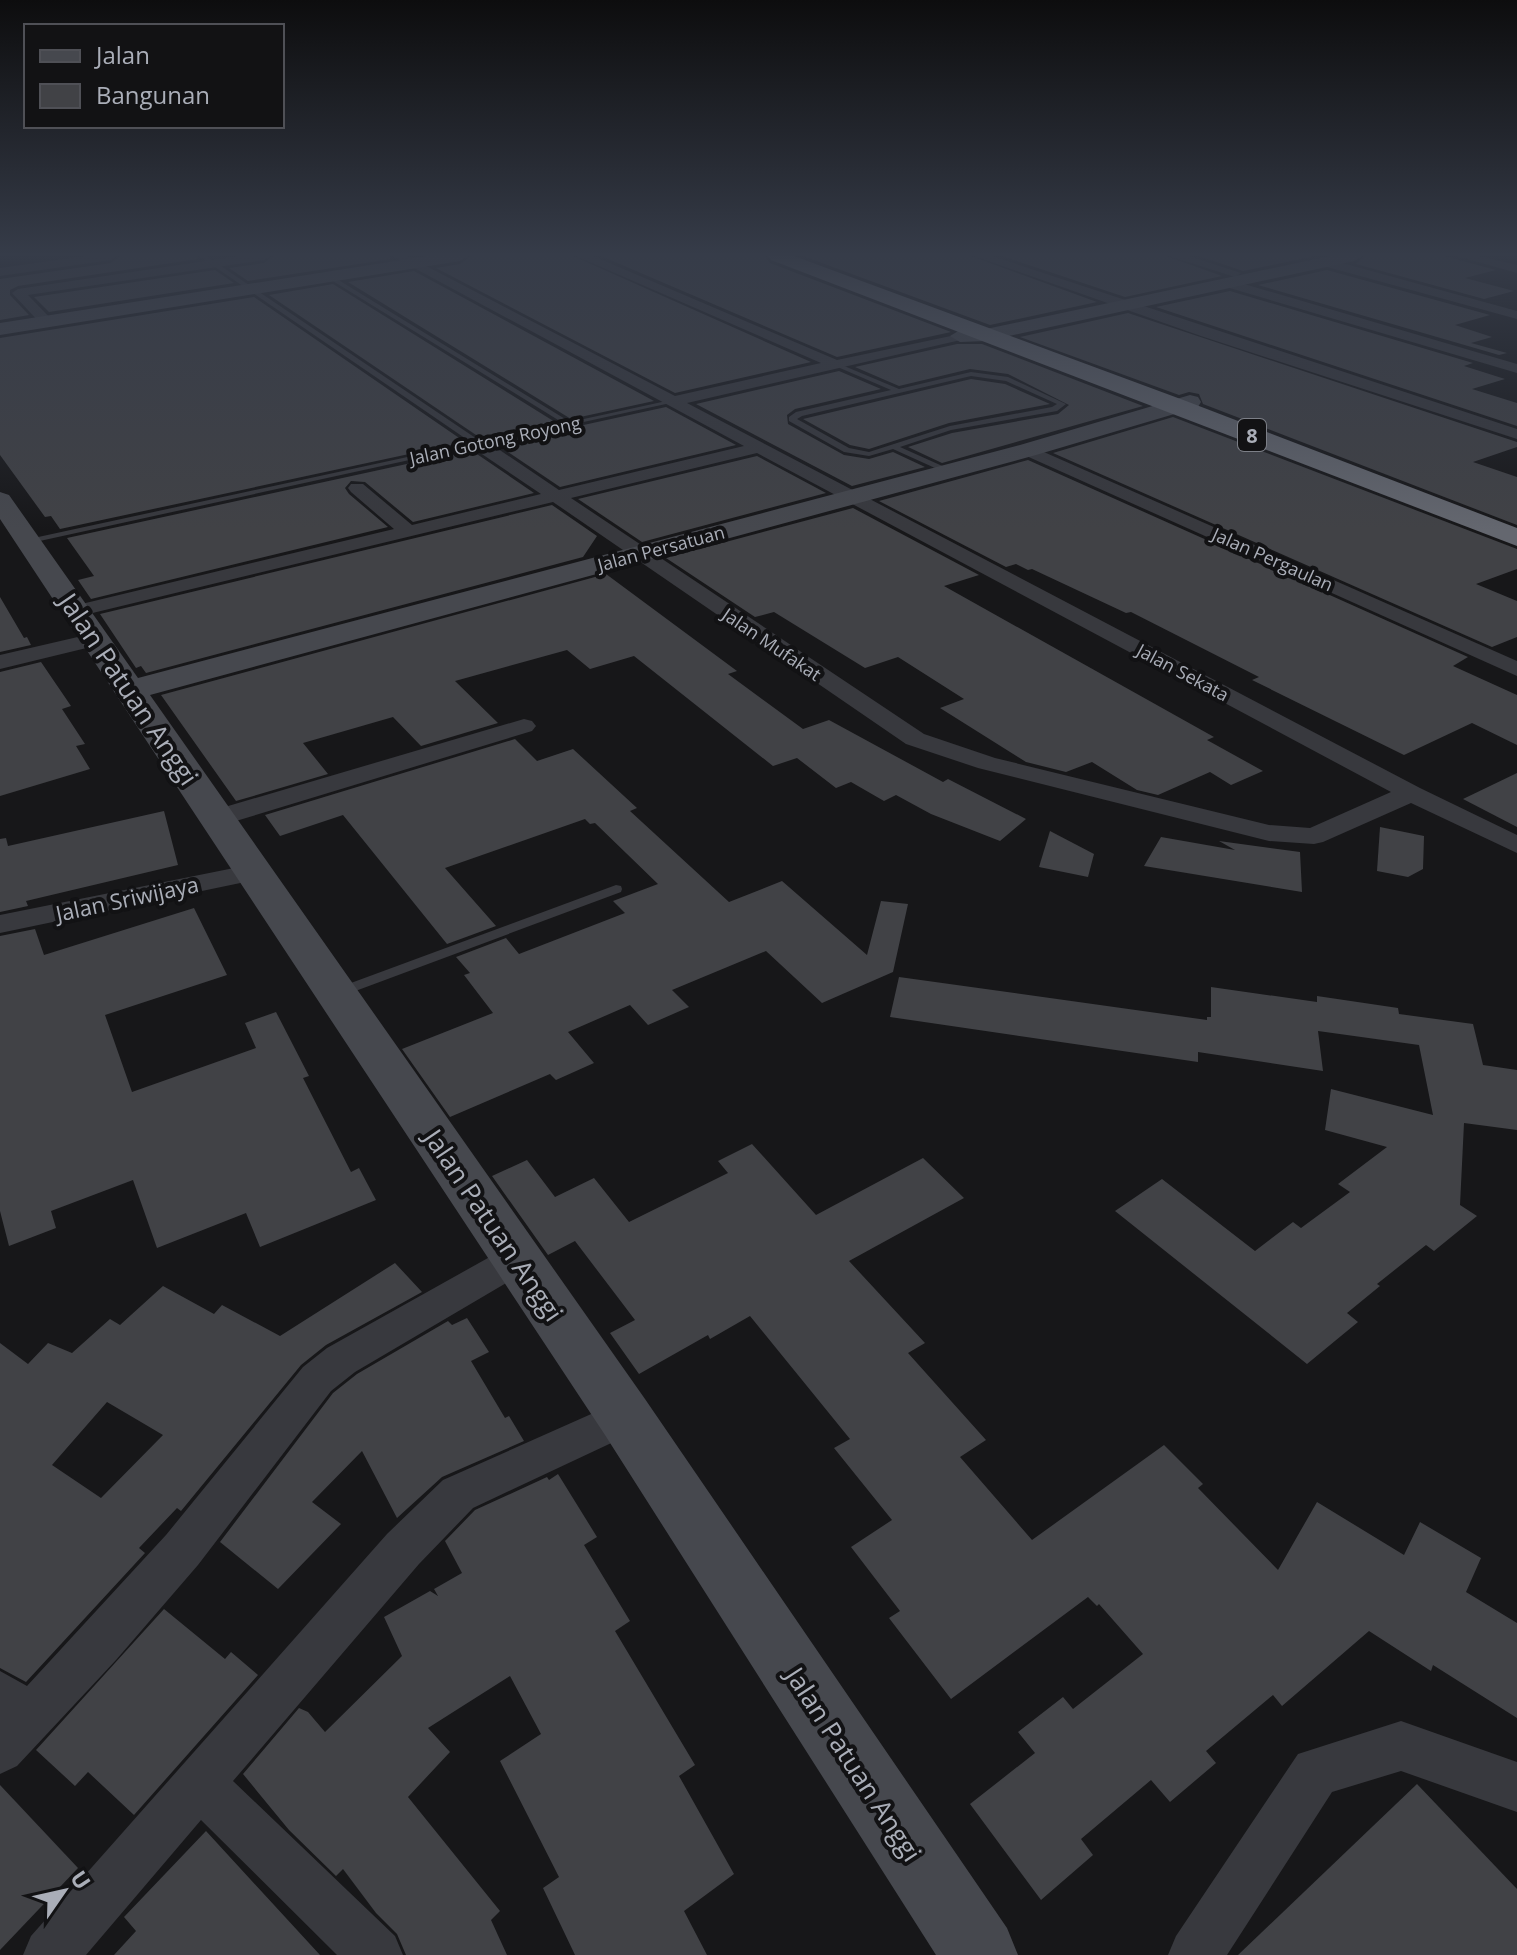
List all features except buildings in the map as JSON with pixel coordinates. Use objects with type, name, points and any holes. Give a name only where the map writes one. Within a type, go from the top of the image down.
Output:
[{"type":"highway","name":"8","points":[[1025,347],[1517,522]]},
{"type":"highway","name":"8","points":[[1184,404],[1517,538]]},
{"type":"street","name":"Jalan Sekata","points":[[568,347],[1411,793],[1517,845]]},
{"type":"street","points":[[796,347],[835,364]]},
{"type":"street","name":"Jalan Gotong Royong","points":[[671,402],[912,347]]},
{"type":"street","points":[[1255,347],[1517,434]]},
{"type":"street","points":[[1449,347],[1517,369]]},
{"type":"street","name":"Jalan Persatuan","points":[[130,690],[1028,450],[1184,404]]},
{"type":"street","name":"Jalan Mufakat","points":[[479,444],[915,739],[987,763],[1269,833],[1314,836],[1411,793]]},
{"type":"street","points":[[76,611],[757,448]]},
{"type":"street","name":"Jalan Pergaulan","points":[[1028,450],[1517,669]]},
{"type":"street","points":[[357,488],[409,532]]},
{"type":"street","name":"Jalan Patuan Anggi","points":[[11,521],[76,611],[625,1417],[980,1955]]},
{"type":"street","points":[[0,662],[95,639]]},
{"type":"street","points":[[217,818],[524,726]]},
{"type":"street","name":"Jalan Sriwijaya","points":[[0,924],[254,872]]},
{"type":"street","points":[[10,1720],[182,1550],[317,1379],[341,1360],[517,1259]]},
{"type":"street","points":[[50,1955],[403,1549],[458,1494],[625,1417]]},
{"type":"street","points":[[1195,1955],[1316,1772],[1401,1746],[1517,1787]]},
{"type":"street","points":[[199,1783],[376,1955]]},
{"type":"lane","name":"Jalan Mufakat","points":[[336,347],[479,444]]},
{"type":"lane","points":[[444,347],[569,424]]},
{"type":"lane","points":[[835,364],[901,392]]},
{"type":"lane","points":[[978,373],[1018,382],[1062,404],[1054,409],[950,428],[896,448],[869,454],[852,452],[792,419],[799,414],[901,392],[978,373]]},
{"type":"lane","name":"Jalan Gotong Royong","points":[[11,521],[479,444],[671,402]]},
{"type":"lane","points":[[896,448],[946,471]]},
{"type":"lane","points":[[336,993],[616,889]]}]
